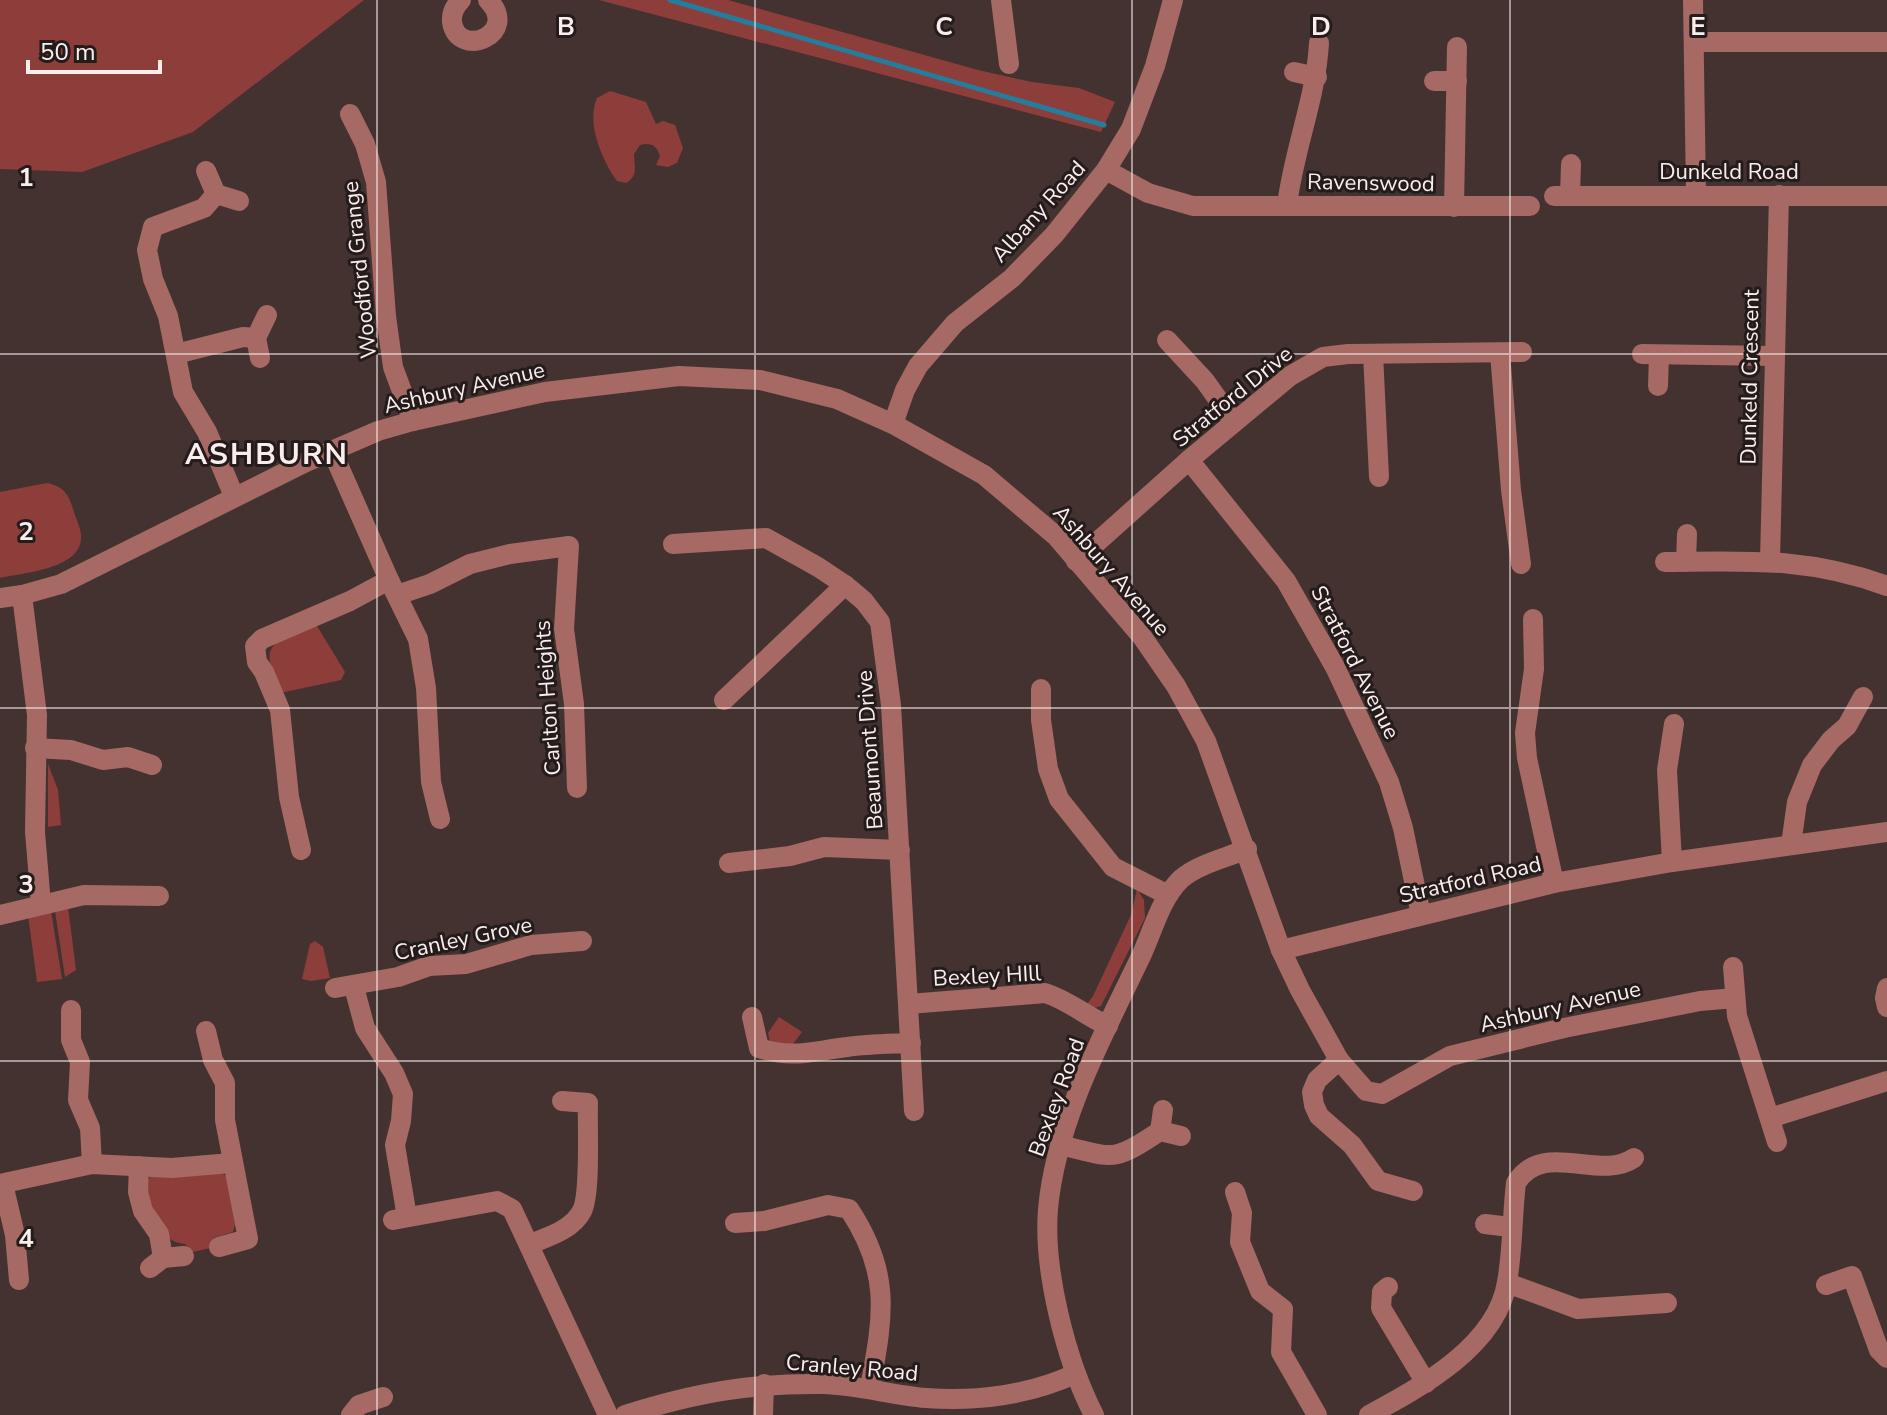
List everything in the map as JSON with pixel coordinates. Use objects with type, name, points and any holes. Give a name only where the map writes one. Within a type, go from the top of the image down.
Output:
[{"type":"street","points":[[461,0],[455,6],[452,21],[458,35],[472,41],[486,39],[496,28],[497,13],[488,0]]},
{"type":"street","points":[[1001,0],[1009,64]]},
{"type":"street","name":"Albany Road","points":[[893,424],[905,390],[918,366],[955,323],[1012,278],[1054,235],[1106,170],[1131,129],[1155,66],[1173,0]]},
{"type":"street","points":[[1693,0],[1696,194]]},
{"type":"street","points":[[1694,42],[1887,42]]},
{"type":"street","name":"Ravenswood","points":[[1287,205],[1297,145],[1317,77],[1319,43]]},
{"type":"street","name":"Ravenswood","points":[[1454,207],[1457,47]]},
{"type":"street","points":[[1294,72],[1317,77]]},
{"type":"street","points":[[1434,81],[1457,81]]},
{"type":"street","name":"Woodford Grange","points":[[350,114],[365,144],[376,182],[393,367],[413,421]]},
{"type":"street","name":"Dunkeld Road","points":[[1571,164],[1562,196],[1887,196]]},
{"type":"street","name":"Ravenswood","points":[[1106,170],[1148,193],[1193,206],[1530,206]]},
{"type":"street","points":[[206,171],[216,194],[239,201]]},
{"type":"street","points":[[216,194],[204,208],[153,227],[147,250],[153,279],[168,316],[183,392],[207,432],[234,496]]},
{"type":"street","name":"Dunkeld Crescent","points":[[1770,560],[1779,195]]},
{"type":"street","points":[[176,354],[243,337],[258,348],[267,315]]},
{"type":"street","points":[[1167,340],[1205,381],[1234,422]]},
{"type":"street","name":"Stratford Drive","points":[[1076,561],[1234,422],[1290,376],[1323,357],[1522,352]]},
{"type":"street","points":[[1500,353],[1511,490],[1521,564]]},
{"type":"street","points":[[1373,354],[1379,477]]},
{"type":"street","points":[[1658,386],[1651,354],[1773,356]]},
{"type":"street","name":"Ashbury Avenue","points":[[0,598],[61,584],[234,496],[378,431],[545,392],[679,376],[760,380],[837,399],[893,424],[984,475],[1056,536],[1143,638],[1176,686],[1206,741],[1281,950],[1307,1004],[1339,1060],[1366,1091],[1382,1094],[1450,1056],[1564,1028],[1700,1001],[1735,998]]},
{"type":"street","points":[[332,451],[418,639],[426,688],[431,782],[440,819]]},
{"type":"street","name":"Stratford Avenue","points":[[1189,460],[1286,581],[1335,667],[1389,782],[1403,828],[1421,915]]},
{"type":"street","points":[[1686,562],[1687,534]]},
{"type":"street","name":"Beaumont Drive","points":[[673,544],[766,538],[845,585],[864,601],[880,622],[891,705],[914,1111]]},
{"type":"street","name":"Carlton Heights","points":[[301,850],[289,797],[280,710],[257,662],[255,646],[262,639],[393,588],[430,584],[470,564],[510,554],[569,546],[564,629],[574,704],[577,788]]},
{"type":"street","points":[[1665,562],[1770,560],[1821,566],[1887,586]]},
{"type":"street","points":[[724,700],[845,585]]},
{"type":"street","points":[[22,595],[37,715],[35,832],[41,904]]},
{"type":"street","points":[[1533,619],[1534,669],[1525,733],[1527,758],[1554,883]]},
{"type":"street","points":[[1041,689],[1041,720],[1048,769],[1059,799],[1113,867],[1168,895]]},
{"type":"street","points":[[1791,845],[1797,802],[1812,765],[1831,740],[1847,726],[1863,697]]},
{"type":"street","points":[[1672,862],[1667,770],[1674,724]]},
{"type":"street","points":[[35,748],[71,750],[103,760],[128,757],[152,765]]},
{"type":"street","name":"Stratford Road","points":[[1281,950],[1554,883],[1672,862],[1887,832]]},
{"type":"street","points":[[729,863],[790,856],[824,847],[900,850]]},
{"type":"street","name":"Bexley Road","points":[[1094,1415],[1075,1374],[1059,1311],[1050,1249],[1048,1212],[1060,1145],[1108,1026],[1168,895],[1190,872],[1247,849]]},
{"type":"street","points":[[0,915],[84,895],[159,896]]},
{"type":"street","name":"Cranley Grove","points":[[582,941],[531,945],[466,964],[429,966],[345,988],[403,1094],[395,1145],[400,1219],[497,1201],[512,1209],[608,1415]]},
{"type":"street","points":[[1733,967],[1737,1016],[1777,1142]]},
{"type":"street","points":[[1887,988],[1887,1007]]},
{"type":"street","name":"Bexley HIll","points":[[909,1004],[1045,993],[1058,997],[1108,1026]]},
{"type":"street","points":[[71,1010],[71,1040],[80,1062],[78,1100],[90,1128],[92,1164]]},
{"type":"street","points":[[752,1017],[759,1048],[773,1053],[801,1055],[849,1046],[911,1043]]},
{"type":"street","points":[[206,1031],[213,1060],[225,1083],[225,1120],[231,1163],[248,1239],[219,1247]]},
{"type":"street","points":[[1339,1060],[1317,1080],[1312,1092],[1319,1116],[1352,1145],[1378,1181],[1413,1191]]},
{"type":"street","points":[[1770,1118],[1887,1081]]},
{"type":"street","points":[[530,1244],[562,1231],[582,1211],[588,1103],[562,1101]]},
{"type":"street","points":[[1060,1145],[1109,1157],[1118,1156],[1162,1121],[1181,1136]]},
{"type":"street","points":[[1382,1412],[1426,1383],[1470,1347],[1501,1302],[1507,1283],[1516,1183],[1523,1173],[1533,1165],[1563,1161],[1621,1167],[1634,1158]]},
{"type":"street","points":[[19,1280],[15,1235],[1,1184],[92,1164],[172,1168],[231,1163]]},
{"type":"street","points":[[139,1166],[138,1192],[143,1211],[159,1234],[166,1261]]},
{"type":"street","points":[[1235,1192],[1242,1213],[1240,1242],[1260,1291],[1283,1309],[1281,1352],[1317,1415]]},
{"type":"street","points":[[735,1223],[764,1221],[828,1205],[849,1209],[873,1253],[880,1276],[881,1329],[870,1388]]},
{"type":"street","points":[[1485,1224],[1510,1227]]},
{"type":"street","points":[[1826,1285],[1852,1276],[1879,1350],[1887,1358]]},
{"type":"street","points":[[1507,1283],[1578,1309],[1667,1303]]},
{"type":"street","points":[[1388,1287],[1382,1292],[1381,1308],[1426,1383]]},
{"type":"street","name":"Cranley Road","points":[[625,1415],[664,1409],[733,1387],[764,1384],[827,1384],[925,1398],[978,1399],[1051,1384],[1075,1374]]},
{"type":"street","points":[[763,1415],[764,1384]]},
{"type":"street","points":[[351,1415],[359,1405],[383,1397]]},
{"type":"shaded area","points":[[0,0],[364,0],[193,132],[82,172],[0,169]]},
{"type":"shaded area","points":[[599,0],[728,0],[978,70],[1079,88],[1115,102],[1101,132]]},
{"type":"shaded area","points":[[610,91],[646,102],[656,124],[663,121],[675,125],[683,148],[677,163],[668,167],[656,165],[660,156],[657,149],[650,144],[640,145],[634,154],[633,177],[626,183],[617,181],[601,152],[593,119],[597,98]]},
{"type":"shaded area","points":[[47,483],[62,489],[68,496],[80,530],[79,547],[72,556],[50,568],[0,578],[0,492]]},
{"type":"shaded area","points":[[317,626],[345,672],[341,680],[280,693],[270,663],[273,647],[288,637]]},
{"type":"shaded area","points":[[48,764],[58,790],[61,825],[48,827]]},
{"type":"shaded area","points":[[1137,889],[1144,900],[1145,918],[1101,1006],[1085,1007],[1131,915]]},
{"type":"shaded area","points":[[68,907],[76,970],[65,977],[55,911]]},
{"type":"shaded area","points":[[51,911],[62,979],[37,982],[28,915]]},
{"type":"shaded area","points":[[315,941],[323,947],[330,978],[311,981],[302,979],[310,944]]},
{"type":"shaded area","points":[[779,1017],[802,1032],[790,1048],[770,1042],[768,1033]]},
{"type":"shaded area","points":[[221,1173],[227,1176],[235,1224],[233,1232],[213,1238],[210,1248],[193,1252],[185,1244],[164,1234],[145,1198],[145,1184],[152,1175]]},
{"type":"waterway","points":[[670,0],[1104,125]]},
{"type":"district","name":"ASHBURN","points":[[267,454]]}]
